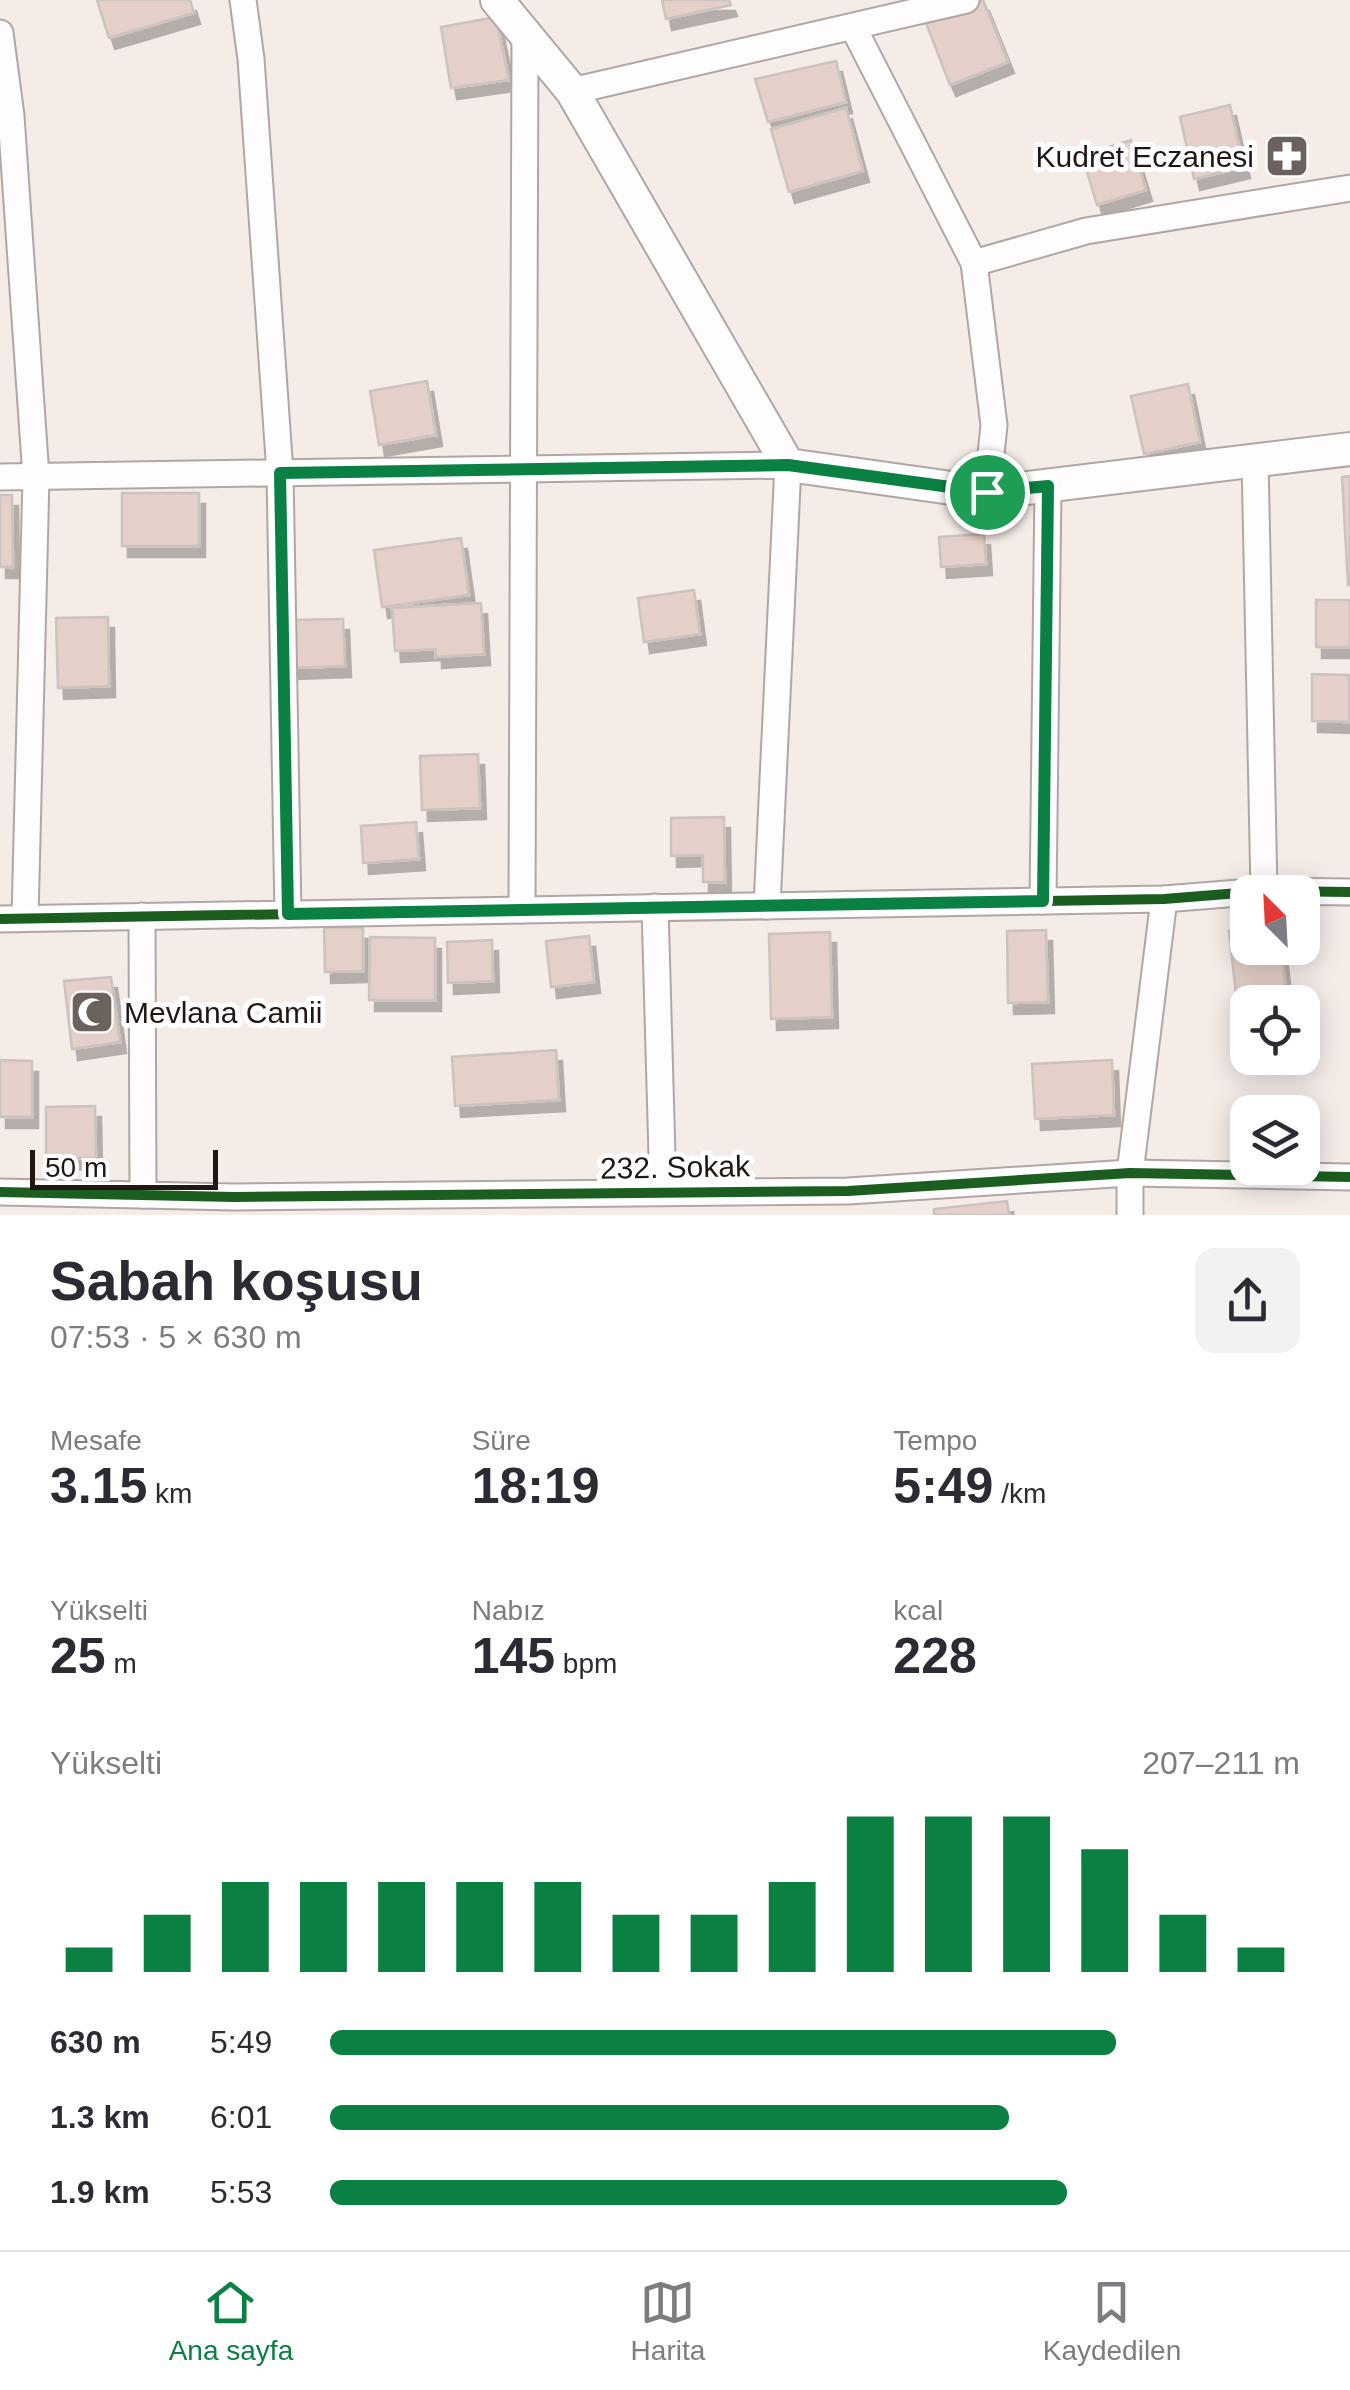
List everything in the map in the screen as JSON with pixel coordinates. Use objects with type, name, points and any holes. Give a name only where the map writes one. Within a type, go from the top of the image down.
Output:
[{"type":"street","points":[[243,0],[252,59],[280,473],[288,914]]},
{"type":"street","points":[[497,0],[525,40],[572,91],[788,465],[767,906]]},
{"type":"street","points":[[572,91],[966,0]]},
{"type":"street","points":[[853,27],[974,263],[994,425],[987,492]]},
{"type":"street","points":[[0,33],[12,116],[36,477],[12,918],[1164,899],[1230,894]]},
{"type":"street","points":[[522,910],[525,40]]},
{"type":"street","points":[[974,263],[1086,232],[1350,188]]},
{"type":"street","points":[[0,477],[788,465],[987,492],[1350,450]]},
{"type":"street","points":[[1254,459],[1264,875]]},
{"type":"street","points":[[1043,901],[1048,486]]},
{"type":"street","points":[[1320,892],[1350,892]]},
{"type":"street","points":[[1130,1215],[1130,1172],[1164,899]]},
{"type":"street","points":[[656,908],[663,1192]]},
{"type":"street","points":[[142,916],[142,1195]]},
{"type":"street","name":"232. Sokak","points":[[0,1192],[142,1195],[848,1191],[1130,1172],[1350,1178]]},
{"type":"building","points":[[97,0],[190,0],[194,13],[109,38]]},
{"type":"building","points":[[662,0],[729,0],[731,5],[666,19]]},
{"type":"building","points":[[983,0],[1008,62],[950,85],[926,23]]},
{"type":"building","points":[[496,17],[509,80],[451,88],[441,27]]},
{"type":"building","points":[[836,61],[846,102],[768,122],[755,79]]},
{"type":"building","points":[[1230,105],[1244,167],[1194,179],[1180,117]]},
{"type":"building","points":[[846,108],[863,171],[789,192],[771,129]]},
{"type":"building","points":[[1131,140],[1146,190],[1097,205],[1082,155]]},
{"type":"building","points":[[427,381],[436,435],[379,445],[370,391]]},
{"type":"building","points":[[1188,384],[1200,442],[1144,454],[1131,396]]},
{"type":"building","points":[[1350,476],[1350,584],[1348,585],[1342,477]]},
{"type":"building","points":[[122,493],[199,493],[199,546],[122,546]]},
{"type":"building","points":[[0,495],[12,495],[13,567],[0,567]]},
{"type":"building","points":[[984,534],[986,564],[941,567],[939,537]]},
{"type":"building","points":[[461,538],[469,595],[382,607],[374,550]]},
{"type":"building","points":[[694,590],[700,634],[644,642],[638,598]]},
{"type":"building","points":[[1316,600],[1350,600],[1350,647],[1316,647]]},
{"type":"building","points":[[481,603],[484,654],[436,657],[436,649],[395,651],[392,608]]},
{"type":"building","points":[[108,617],[109,686],[58,688],[56,618]]},
{"type":"building","points":[[343,619],[345,666],[291,668],[289,620]]},
{"type":"building","points":[[1312,674],[1349,675],[1349,722],[1312,721]]},
{"type":"building","points":[[478,754],[480,808],[422,810],[420,756]]},
{"type":"building","points":[[724,817],[725,882],[703,882],[703,855],[671,856],[671,818]]},
{"type":"building","points":[[416,822],[419,859],[363,863],[361,826]]},
{"type":"building","points":[[324,928],[363,928],[363,971],[325,972]]},
{"type":"building","points":[[1046,930],[1048,1002],[1008,1003],[1007,931]]},
{"type":"building","points":[[830,932],[832,1017],[771,1019],[769,934]]},
{"type":"building","points":[[589,936],[594,982],[551,987],[546,941]]},
{"type":"building","points":[[370,937],[435,938],[435,1000],[369,1000]]},
{"type":"building","points":[[492,940],[493,981],[448,983],[447,942]]},
{"type":"building","points":[[1233,965],[1283,965],[1286,985],[1235,985]]},
{"type":"building","name":"Mevlana Camii","points":[[111,977],[120,1042],[72,1049],[64,981]]},
{"type":"building","points":[[556,1050],[559,1100],[455,1106],[452,1057]]},
{"type":"building","points":[[0,1060],[32,1061],[32,1117],[0,1117]]},
{"type":"building","points":[[1112,1060],[1114,1115],[1035,1119],[1032,1064]]},
{"type":"building","points":[[95,1106],[96,1158],[46,1159],[46,1107]]},
{"type":"building","points":[[1007,1201],[1009,1215],[934,1215],[934,1209]]},
{"type":"cycle path","points":[[0,919],[1164,899],[1264,891],[1350,892]]},
{"type":"cycle path","points":[[0,1192],[234,1197],[848,1191],[1130,1173],[1350,1177]]},
{"type":"place","name":"Kudret Eczanesi","points":[[1287,156]]},
{"type":"place","name":"Mevlana Camii","points":[[92,1012]]},
{"type":"route","points":[[788,465],[987,492],[1048,486],[1043,901],[288,914],[280,473],[788,465]]}]
